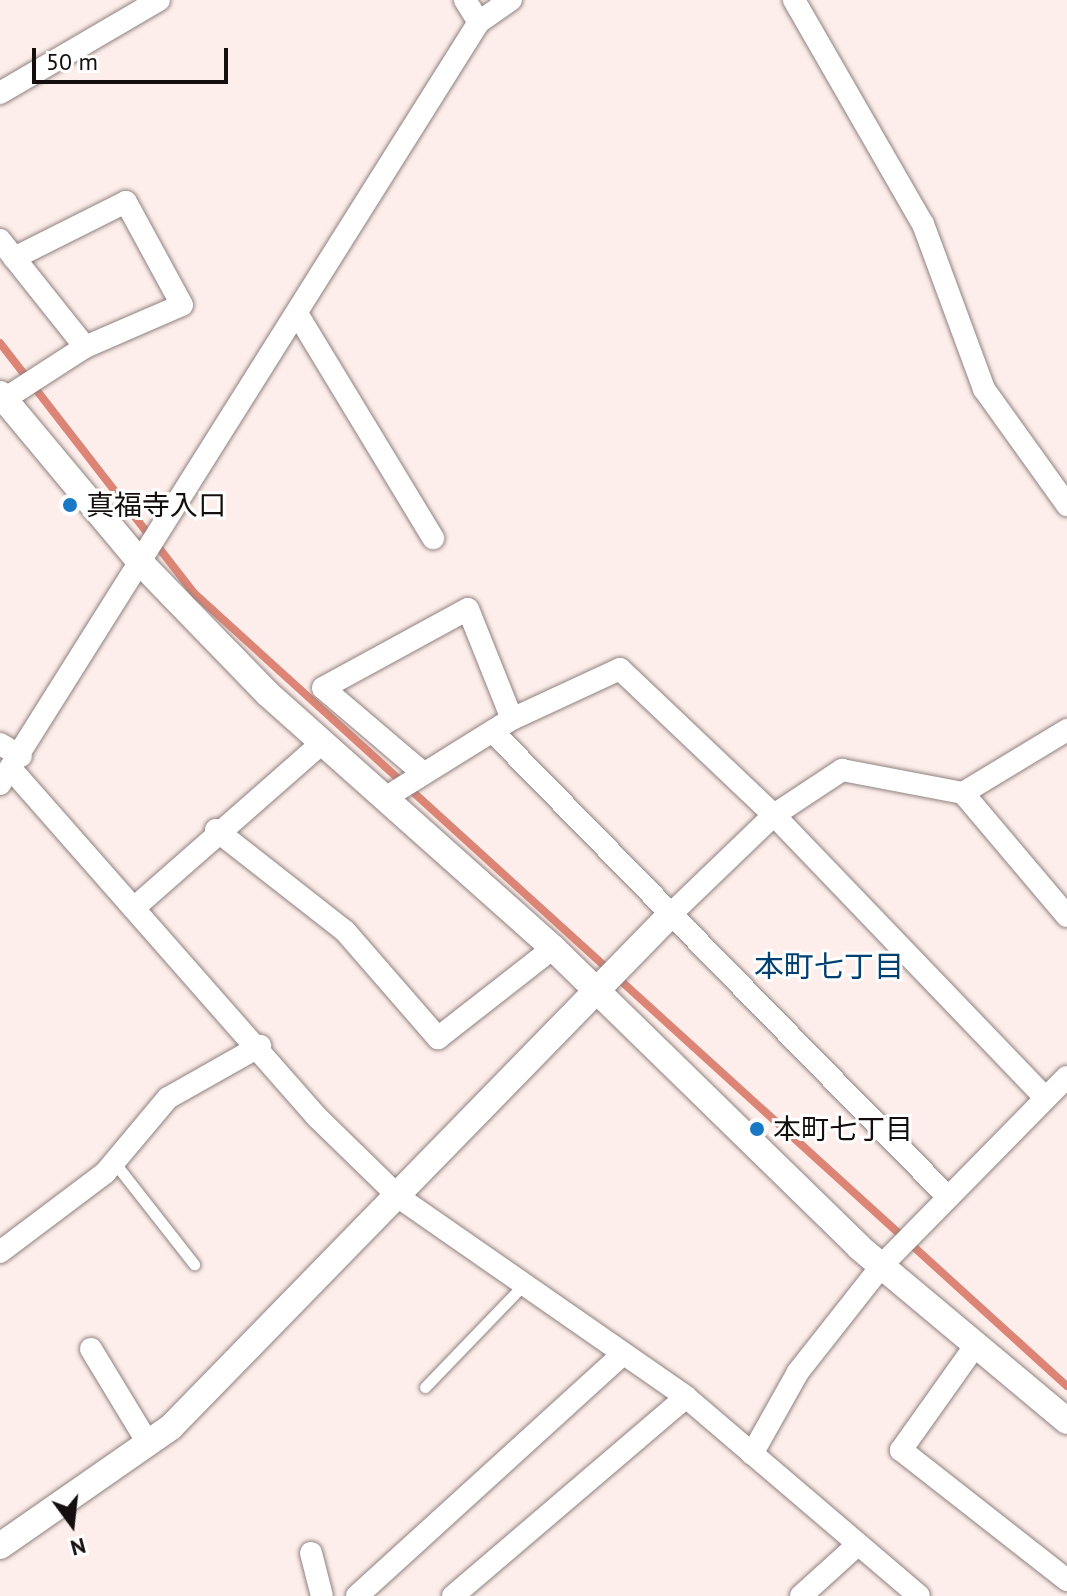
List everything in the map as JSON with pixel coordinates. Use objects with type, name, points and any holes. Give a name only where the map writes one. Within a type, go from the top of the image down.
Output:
[{"type":"street","points":[[0,93],[159,0]]},
{"type":"street","points":[[465,0],[479,22]]},
{"type":"street","points":[[11,770],[479,22],[511,0]]},
{"type":"street","points":[[794,0],[923,224],[984,389],[1067,505]]},
{"type":"street","points":[[85,347],[7,249],[126,202],[182,305],[85,347],[1,398],[140,562],[323,742],[553,948],[597,996],[883,1264],[975,1346],[1067,1421]]},
{"type":"street","points":[[298,315],[433,538]]},
{"type":"street","points":[[423,773],[323,688],[468,609],[504,727],[672,913],[948,1197]]},
{"type":"street","points":[[385,798],[504,727],[620,669],[774,815],[1044,1097]]},
{"type":"street","points":[[963,793],[1067,730]]},
{"type":"street","points":[[134,908],[216,830],[323,742]]},
{"type":"street","points":[[0,744],[11,770],[260,1046],[318,1118],[400,1198],[686,1397],[854,1548],[919,1596]]},
{"type":"street","points":[[0,1546],[148,1443],[400,1198],[597,996],[672,913],[774,815],[842,770],[963,793],[1067,916]]},
{"type":"street","points":[[216,830],[345,931],[438,1038],[553,948]]},
{"type":"street","points":[[0,1252],[114,1162],[168,1098],[260,1046]]},
{"type":"street","points":[[752,1454],[798,1372],[883,1264],[1067,1077]]},
{"type":"street","points":[[975,1346],[901,1450],[1067,1580]]},
{"type":"street","points":[[91,1349],[148,1443]]},
{"type":"street","points":[[357,1596],[623,1354]]},
{"type":"street","points":[[453,1596],[686,1397]]},
{"type":"street","points":[[801,1596],[854,1548]]},
{"type":"street","points":[[311,1553],[322,1596]]},
{"type":"lane","points":[[114,1162],[194,1264]]},
{"type":"lane","points":[[425,1387],[523,1285]]},
{"type":"waterway","points":[[0,343],[195,594],[1067,1386]]},
{"type":"place","name":"真福寺入口","points":[[70,505]]},
{"type":"place","name":"本町七丁目","points":[[757,1129]]},
{"type":"district","name":"本町七丁目","points":[[829,966]]}]
